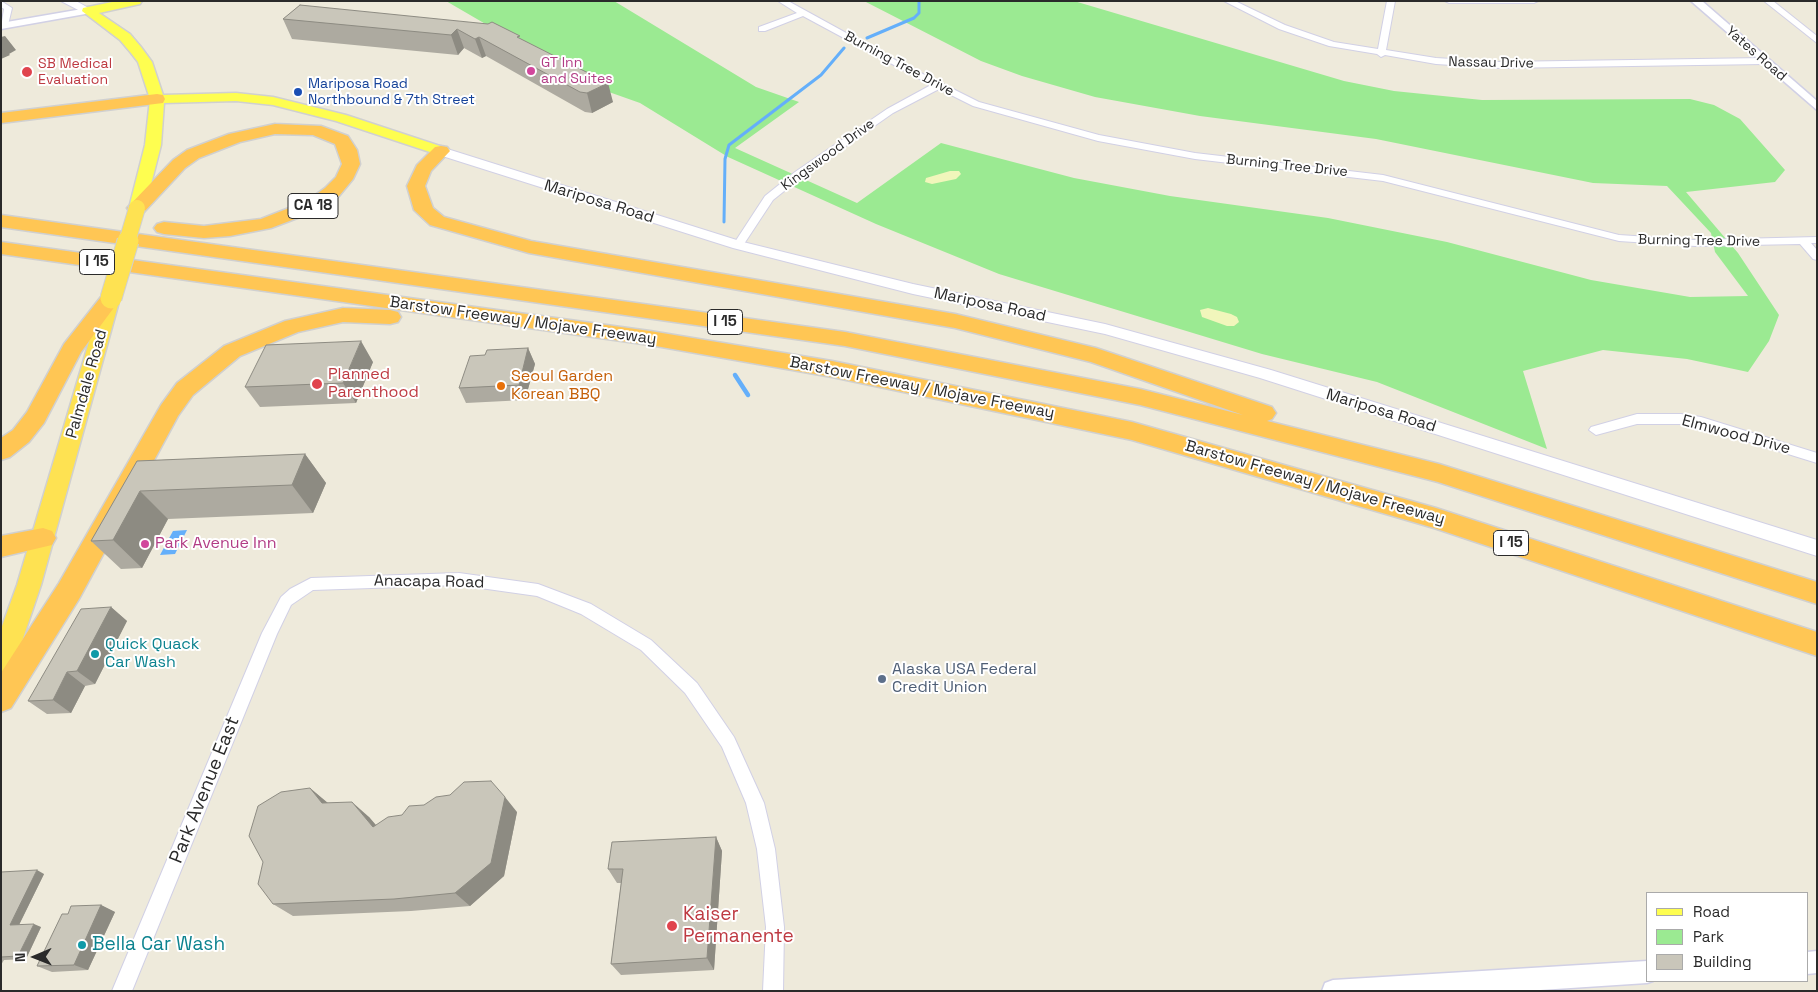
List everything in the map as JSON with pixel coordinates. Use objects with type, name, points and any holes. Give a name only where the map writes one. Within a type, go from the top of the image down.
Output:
[{"type":"highway","points":[[1,118],[119,102],[157,99]]},
{"type":"highway","name":"CA 18","points":[[1,216],[204,232],[264,224],[314,205],[332,192],[344,179],[351,164],[348,150],[342,140],[315,130],[275,129],[235,138],[193,154],[179,164],[137,208]]},
{"type":"highway","points":[[441,152],[424,170],[416,186],[424,210],[437,221],[529,247],[955,321],[1096,356],[1439,473]]},
{"type":"highway","name":"Palmdale Road","points":[[1,665],[19,619],[137,208]]},
{"type":"highway","name":"Barstow Freeway / Mojave Freeway","points":[[1,221],[845,339],[1140,397],[1439,473],[1817,593]]},
{"type":"highway","name":"Barstow Freeway / Mojave Freeway","points":[[1,248],[650,338],[832,369],[1132,431],[1436,518],[1817,644]]},
{"type":"highway","points":[[1,261],[192,275]]},
{"type":"highway","points":[[1,451],[21,436],[36,417],[72,350],[111,298]]},
{"type":"highway","points":[[1,699],[69,591],[169,411],[185,389],[207,369],[232,351],[293,326],[343,315],[650,338]]},
{"type":"highway","points":[[1,547],[43,538]]},
{"type":"main road","points":[[66,1],[88,11],[125,37],[145,62],[157,99]]},
{"type":"main road","points":[[88,11],[105,1]]},
{"type":"main road","points":[[88,11],[136,1]]},
{"type":"main road","name":"Mariposa Road","points":[[157,99],[236,97],[273,101],[341,118],[441,152],[738,245],[913,289],[1124,334],[1265,374],[1817,548]]},
{"type":"main road","name":"Palmdale Road","points":[[137,208],[153,145],[157,99]]},
{"type":"street","name":"Burning Tree Drive","points":[[782,1],[937,86],[976,104],[1098,138],[1185,154],[1383,178],[1618,238],[1668,243],[1817,240]]},
{"type":"street","name":"Nassau Drive","points":[[1228,1],[1291,30],[1332,44],[1381,54],[1436,61],[1500,65],[1764,61]]},
{"type":"street","points":[[1381,54],[1391,1]]},
{"type":"street","points":[[1449,1],[1534,1]]},
{"type":"street","name":"Yates Road","points":[[1696,1],[1817,107]]},
{"type":"street","points":[[1768,1],[1817,40]]},
{"type":"street","points":[[1,3],[8,8],[3,25],[88,11]]},
{"type":"street","points":[[762,30],[804,13]]},
{"type":"street","name":"Kingswood Drive","points":[[738,245],[769,198],[890,111],[937,86]]},
{"type":"street","points":[[1802,241],[1817,257]]},
{"type":"street","name":"Elmwood Drive","points":[[1596,430],[1637,419],[1681,419],[1702,422],[1817,458]]},
{"type":"street","name":"Anacapa Road","points":[[295,593],[311,584],[330,582],[459,579],[490,582],[538,590],[578,605],[610,622],[646,645],[691,688],[728,742],[755,803],[766,849],[775,927],[773,991]]},
{"type":"street","name":"Park Avenue East","points":[[122,991],[270,633],[286,601],[295,593]]},
{"type":"street","points":[[1333,991],[1646,972]]},
{"type":"green space","points":[[446,1],[614,1],[756,87],[799,102],[735,148],[857,203],[941,143],[1074,178],[1170,196],[1328,218],[1447,242],[1591,280],[1690,297],[1748,296],[1715,252],[1711,233],[1667,186],[1593,183],[1376,139],[1200,116],[1095,97],[1022,76],[981,61],[864,1],[1074,1],[1344,81],[1394,91],[1482,100],[1690,99],[1714,105],[1740,119],[1785,170],[1775,182],[1686,192],[1738,253],[1779,315],[1769,341],[1748,372],[1687,359],[1603,350],[1523,371],[1547,449],[1377,382],[1262,354],[999,274],[876,224],[728,157],[640,103],[592,86]]},
{"type":"sand","points":[[950,171],[959,171],[961,174],[956,179],[932,184],[925,182],[926,178]]},
{"type":"sand","points":[[1208,308],[1231,314],[1237,317],[1239,322],[1234,326],[1227,326],[1202,317],[1200,310]]},
{"type":"water","points":[[187,530],[175,554],[160,555],[173,531]]},
{"type":"building","points":[[300,5],[488,24],[492,22],[520,36],[517,37],[608,83],[587,93],[580,92],[479,37],[475,39],[457,29],[451,35],[283,19]]},
{"type":"building","points":[[361,341],[343,383],[245,387],[266,345]]},
{"type":"building","points":[[528,348],[519,385],[459,388],[470,356],[485,355],[487,350]]},
{"type":"building","points":[[305,454],[292,485],[140,491],[113,540],[91,541],[137,461]]},
{"type":"building","points":[[111,607],[77,671],[67,672],[53,700],[28,701],[81,609]]},
{"type":"building","points":[[491,781],[505,797],[491,863],[455,893],[394,899],[273,904],[258,884],[263,862],[249,836],[258,806],[281,792],[310,788],[322,803],[352,802],[373,827],[388,817],[402,815],[409,806],[424,805],[436,797],[450,795],[464,782]]},
{"type":"building","name":"Kaiser Permanente","points":[[716,837],[707,958],[611,964],[623,869],[608,869],[612,842]]},
{"type":"building","points":[[37,870],[10,925],[34,924],[18,956],[1,957],[1,872]]},
{"type":"building","points":[[101,905],[74,965],[37,966],[62,914],[68,914],[71,906]]},
{"type":"waterway","points":[[867,38],[914,18],[919,13],[919,1]]},
{"type":"waterway","points":[[724,222],[725,159],[729,145],[821,75],[844,48]]},
{"type":"waterway","points":[[735,375],[748,395]]},
{"type":"place","name":"GT Inn and Suites","points":[[531,71]]},
{"type":"place","name":"SB Medical Evaluation","points":[[27,72]]},
{"type":"place","name":"Mariposa Road Northbound & 7th Street","points":[[298,92]]},
{"type":"place","name":"Planned Parenthood","points":[[317,384]]},
{"type":"place","name":"Seoul Garden Korean BBQ","points":[[501,386]]},
{"type":"place","name":"Park Avenue Inn","points":[[145,544]]},
{"type":"place","name":"Quick Quack Car Wash","points":[[95,654]]},
{"type":"place","name":"Alaska USA Federal Credit Union","points":[[882,679]]},
{"type":"place","name":"Kaiser Permanente","points":[[672,926]]},
{"type":"place","name":"Bella Car Wash","points":[[82,945]]}]
